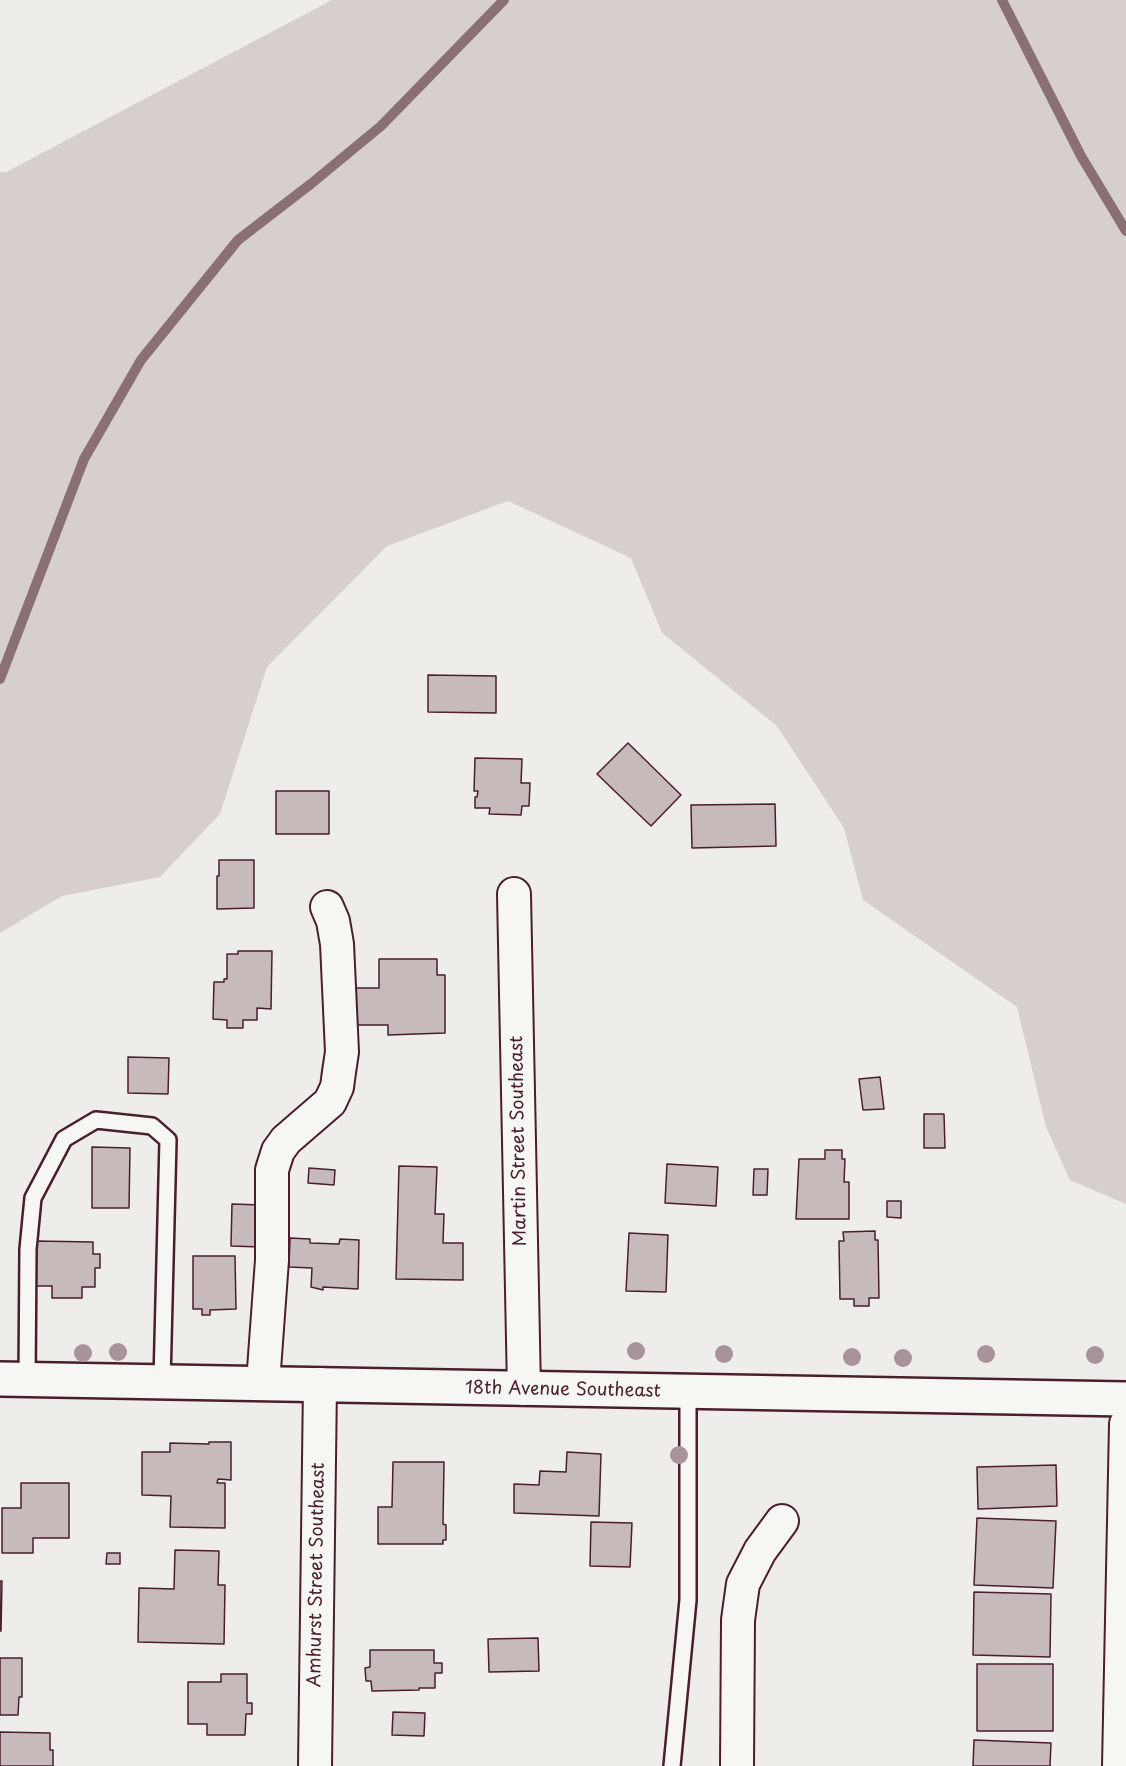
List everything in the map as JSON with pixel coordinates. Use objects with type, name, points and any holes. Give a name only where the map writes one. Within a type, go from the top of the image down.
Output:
[{"type":"street","name":"Martin Street Southeast","points":[[514,894],[524,1389]]},
{"type":"street","points":[[263,1383],[272,1260],[272,1170],[278,1151],[286,1140],[330,1102],[337,1088],[342,1052],[337,944],[333,921],[327,907]]},
{"type":"street","name":"18th Avenue Southeast","points":[[14,1379],[688,1393],[1126,1399]]},
{"type":"street","name":"Amhurst Street Southeast","points":[[315,1766],[320,1384]]},
{"type":"street","points":[[1119,1766],[1126,1424]]},
{"type":"street","points":[[737,1766],[738,1620],[743,1584],[760,1551],[782,1521]]},
{"type":"lane","points":[[14,1379],[33,1198],[64,1139],[96,1120],[152,1126],[168,1140],[162,1381]]},
{"type":"lane","points":[[672,1766],[688,1600],[688,1393]]},
{"type":"shaded area","points":[[332,0],[1126,0],[1126,1204],[1070,1180],[1046,1127],[1017,1007],[863,900],[844,828],[777,726],[662,633],[631,558],[508,501],[387,546],[267,667],[220,814],[160,877],[62,896],[0,933],[0,172],[6,172]]},
{"type":"building","points":[[428,675],[496,676],[496,713],[428,712]]},
{"type":"building","points":[[628,743],[681,795],[651,826],[597,774]]},
{"type":"building","points":[[475,758],[522,759],[521,783],[530,783],[529,806],[522,806],[521,815],[489,814],[490,808],[475,808],[475,797],[478,791],[474,791]]},
{"type":"building","points":[[276,791],[329,791],[329,834],[276,834]]},
{"type":"building","points":[[775,804],[776,846],[692,848],[691,805]]},
{"type":"building","points":[[219,860],[254,860],[254,908],[217,909]]},
{"type":"building","points":[[238,951],[272,951],[271,1009],[257,1008],[257,1020],[243,1020],[243,1028],[227,1028],[227,1020],[213,1019],[214,982],[224,982],[224,979],[227,979],[227,954],[238,954]]},
{"type":"building","points":[[379,959],[437,959],[437,975],[445,975],[445,1033],[388,1035],[388,1025],[351,1025],[351,988],[379,988]]},
{"type":"building","points":[[128,1057],[169,1058],[168,1094],[128,1093]]},
{"type":"building","points":[[880,1077],[884,1109],[863,1110],[859,1079]]},
{"type":"building","points":[[924,1114],[944,1114],[945,1148],[924,1148]]},
{"type":"building","points":[[92,1147],[130,1148],[129,1208],[92,1208]]},
{"type":"building","points":[[825,1150],[842,1150],[842,1159],[845,1159],[844,1182],[849,1182],[849,1219],[796,1219],[799,1159],[825,1159]]},
{"type":"building","points":[[667,1164],[718,1167],[716,1206],[665,1203]]},
{"type":"building","points":[[399,1166],[437,1167],[435,1214],[444,1214],[443,1243],[463,1243],[463,1280],[396,1279]]},
{"type":"building","points":[[309,1168],[335,1170],[334,1185],[308,1183]]},
{"type":"building","points":[[754,1169],[768,1169],[767,1195],[753,1195]]},
{"type":"building","points":[[887,1201],[901,1201],[901,1218],[887,1217]]},
{"type":"building","points":[[232,1204],[262,1205],[261,1247],[231,1246]]},
{"type":"building","points":[[875,1231],[875,1240],[878,1240],[879,1298],[869,1298],[869,1306],[854,1306],[854,1299],[840,1299],[839,1241],[844,1241],[843,1232]]},
{"type":"building","points":[[629,1233],[668,1235],[666,1292],[626,1291]]},
{"type":"building","points":[[290,1238],[310,1239],[310,1243],[339,1244],[340,1239],[359,1240],[358,1289],[323,1287],[323,1290],[311,1287],[312,1268],[289,1267]]},
{"type":"building","points":[[36,1241],[93,1242],[93,1254],[100,1254],[100,1268],[95,1268],[95,1287],[82,1287],[82,1298],[52,1298],[52,1286],[36,1286]]},
{"type":"building","points":[[193,1256],[235,1256],[236,1309],[210,1310],[210,1315],[202,1315],[202,1309],[193,1309]]},
{"type":"building","points":[[209,1442],[231,1442],[231,1480],[218,1479],[217,1483],[225,1483],[225,1528],[170,1527],[171,1496],[142,1495],[142,1452],[170,1452],[170,1443],[209,1444]]},
{"type":"building","points":[[567,1452],[601,1454],[599,1516],[514,1513],[514,1484],[539,1485],[540,1471],[566,1472]]},
{"type":"building","points":[[393,1462],[444,1462],[443,1524],[446,1525],[446,1540],[443,1540],[443,1544],[378,1544],[378,1507],[392,1507]]},
{"type":"building","points":[[1056,1465],[1057,1506],[978,1509],[977,1467]]},
{"type":"building","points":[[21,1483],[69,1483],[69,1538],[33,1538],[33,1553],[2,1553],[2,1508],[21,1508]]},
{"type":"building","points":[[977,1518],[1056,1521],[1053,1588],[974,1585]]},
{"type":"building","points":[[591,1522],[632,1523],[630,1567],[590,1566]]},
{"type":"building","points":[[175,1550],[219,1551],[218,1585],[225,1585],[224,1644],[138,1642],[139,1588],[174,1589]]},
{"type":"building","points":[[107,1553],[120,1553],[120,1564],[106,1564]]},
{"type":"building","points":[[0,1581],[2,1581],[1,1631],[0,1631]]},
{"type":"building","points":[[974,1592],[1051,1594],[1050,1657],[973,1655]]},
{"type":"building","points":[[538,1638],[539,1671],[489,1672],[488,1639]]},
{"type":"building","points":[[370,1650],[434,1650],[434,1663],[442,1663],[442,1673],[435,1673],[435,1688],[372,1691],[371,1681],[366,1681],[365,1668],[370,1667]]},
{"type":"building","points":[[0,1658],[22,1658],[22,1697],[19,1697],[18,1715],[0,1715]]},
{"type":"building","points":[[977,1664],[1053,1664],[1053,1731],[977,1731]]},
{"type":"building","points":[[221,1674],[247,1674],[247,1703],[252,1703],[252,1714],[246,1714],[245,1735],[207,1735],[207,1724],[188,1724],[188,1682],[221,1682]]},
{"type":"building","points":[[393,1712],[425,1713],[424,1736],[392,1735]]},
{"type":"building","points":[[0,1732],[50,1733],[53,1766],[0,1766]]},
{"type":"building","points":[[974,1740],[1051,1743],[1050,1766],[973,1766]]},
{"type":"waterway","points":[[0,679],[84,459],[141,360],[238,240],[381,126],[504,0]]},
{"type":"waterway","points":[[1002,0],[1081,156],[1126,231]]}]
